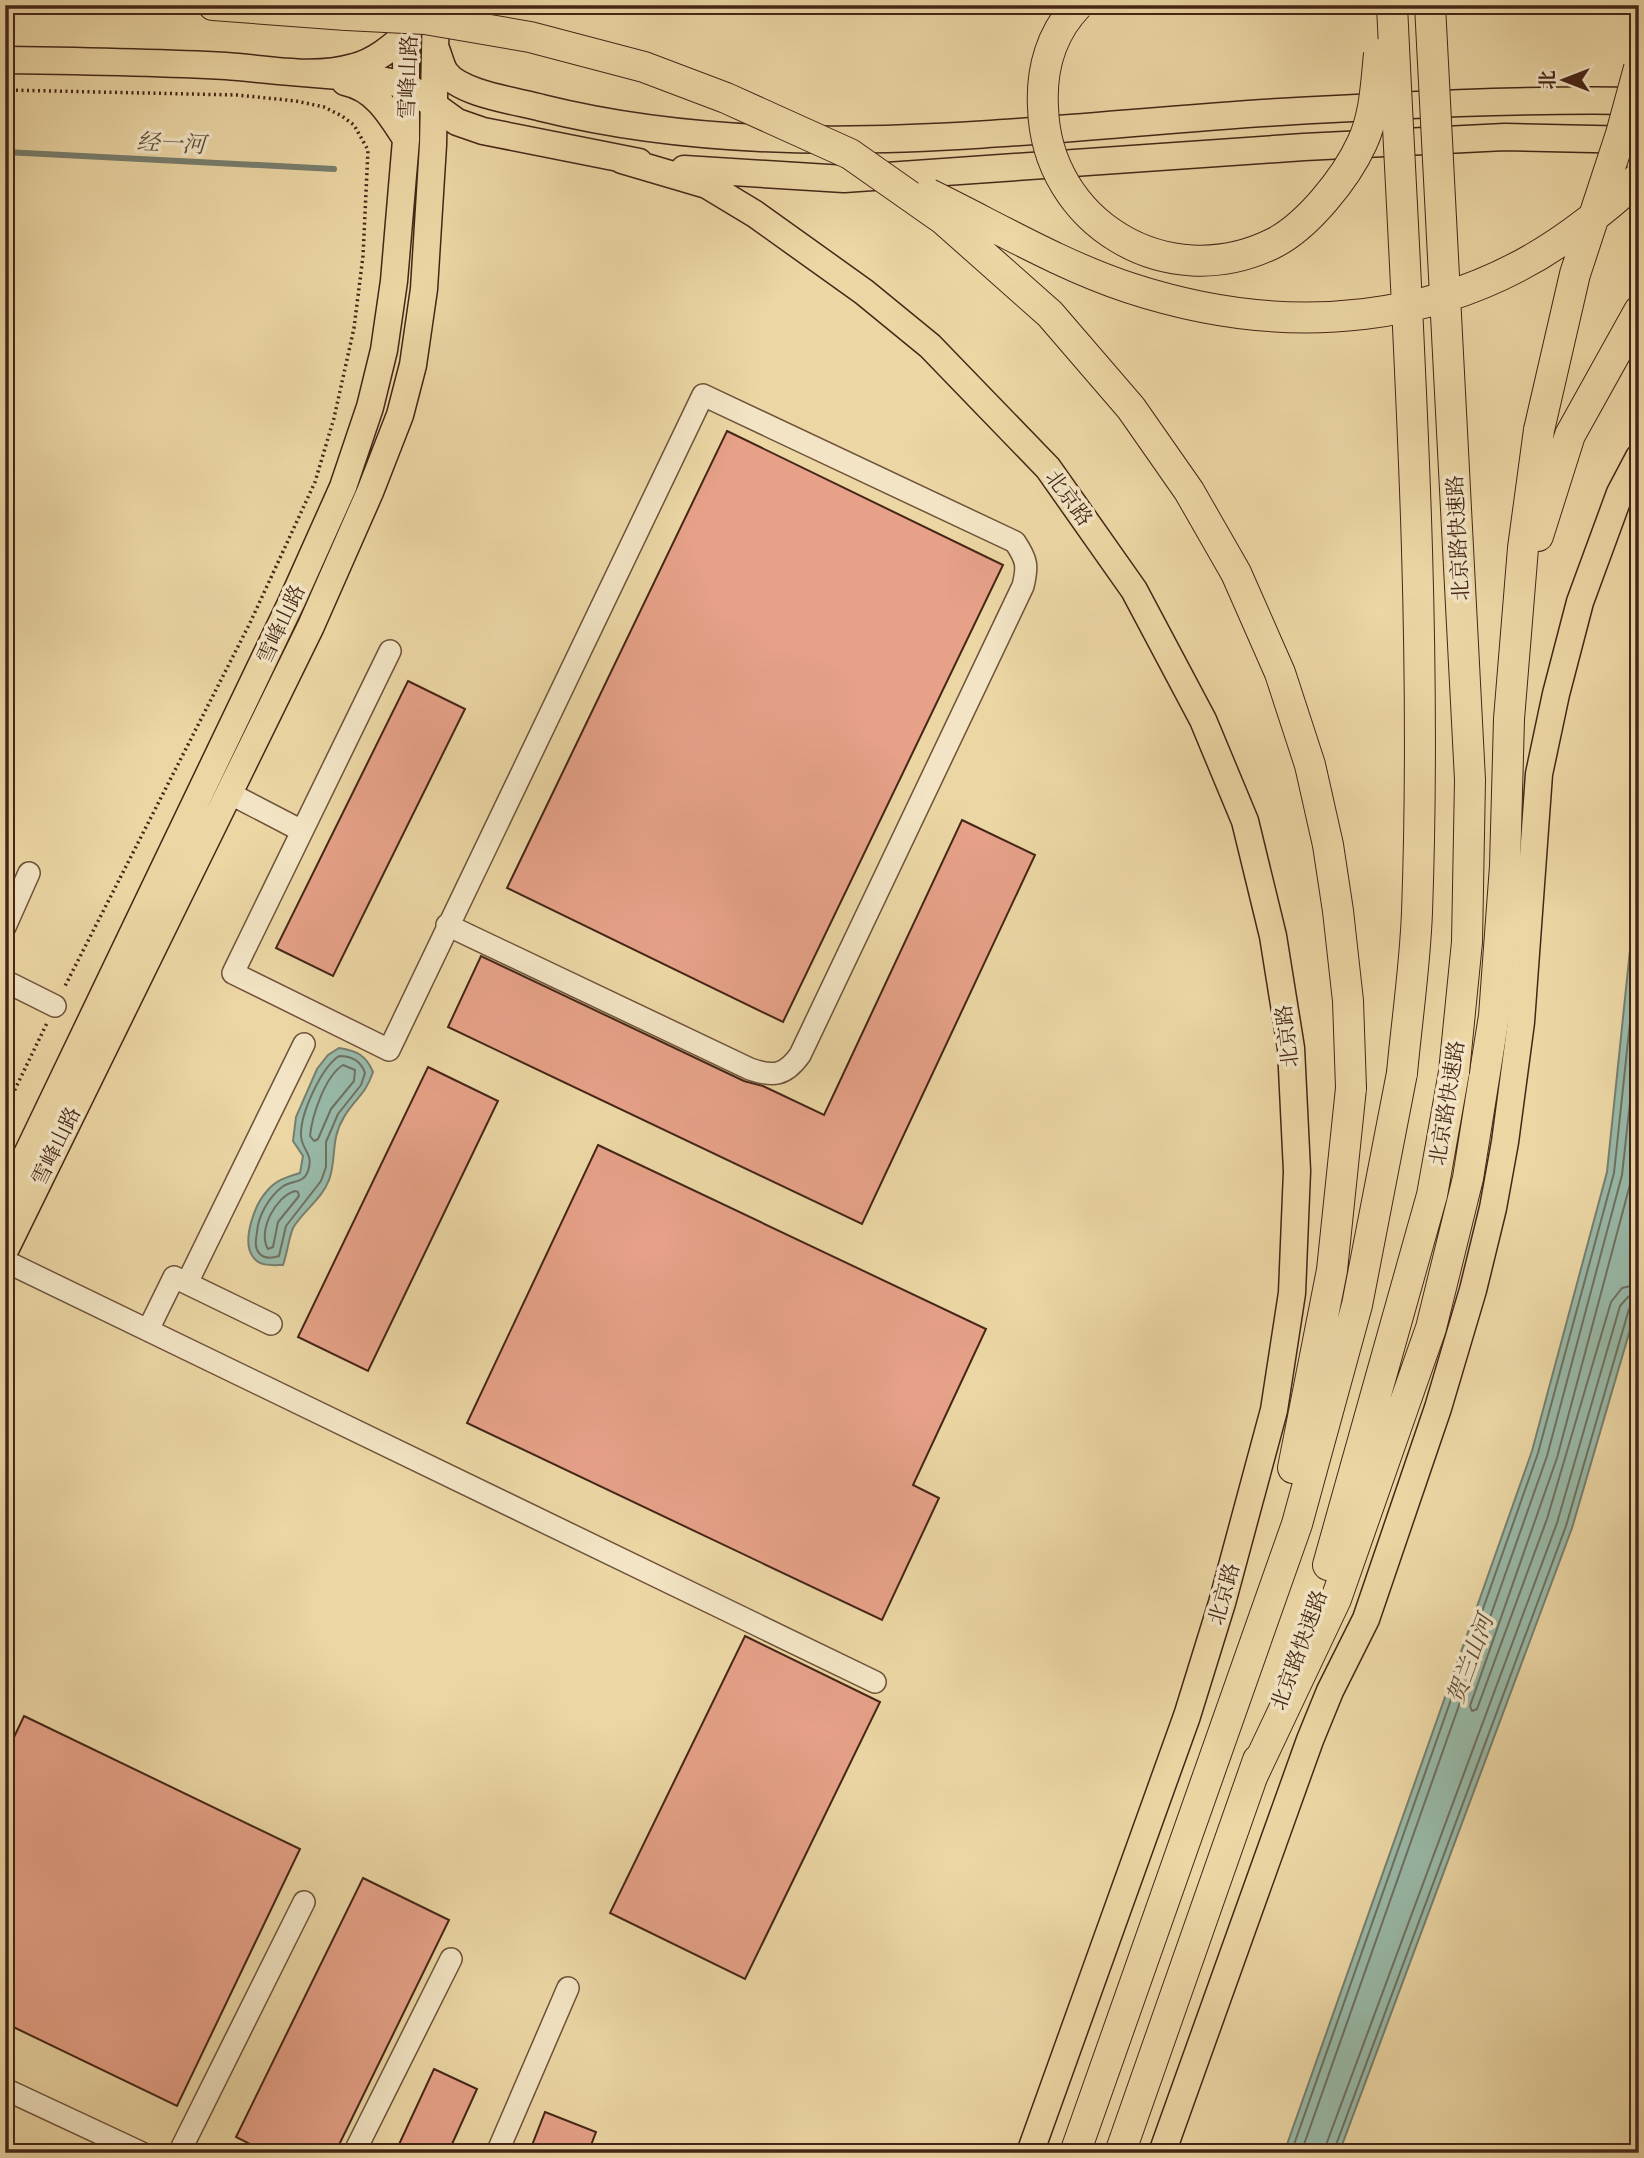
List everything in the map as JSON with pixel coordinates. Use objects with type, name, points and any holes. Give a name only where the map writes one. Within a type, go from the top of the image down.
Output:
[{"type":"highway","points":[[213,5],[425,19],[530,37],[644,67],[726,98],[850,154],[1061,259],[1130,288],[1218,310],[1297,319],[1349,317],[1430,302],[1479,286],[1553,248],[1623,194],[1639,177]]},
{"type":"highway","points":[[1078,5],[1069,15],[1050,50],[1042,84],[1043,128],[1056,168],[1077,203],[1108,232],[1146,253],[1184,261],[1226,259],[1272,244],[1312,215],[1336,184],[1363,141],[1375,95],[1384,5]]},
{"type":"highway","name":"北京路快速路","points":[[1075,2153],[1297,1524],[1357,1306],[1402,1073],[1417,915],[1419,583],[1392,5]]},
{"type":"highway","name":"北京路快速路","points":[[1120,2153],[1328,1565],[1432,1195],[1454,1072],[1467,942],[1470,780],[1430,5]]},
{"type":"highway","points":[[1252,1777],[1336,1599],[1431,1328],[1468,1178],[1494,1016],[1505,866],[1509,719],[1522,548],[1539,429],[1575,274],[1621,134],[1639,68]]},
{"type":"highway","points":[[850,154],[944,220],[1050,314],[1131,408],[1189,491],[1236,573],[1280,673],[1310,765],[1338,911],[1348,1001],[1351,1088],[1332,1270],[1299,1440],[1247,1665]]},
{"type":"highway","points":[[1509,719],[1538,538],[1570,435],[1639,311]]},
{"type":"main road","name":"雪峰山路","points":[[5,1200],[292,601],[343,487],[370,407],[384,350],[394,281],[406,140],[411,5]]},
{"type":"main road","name":"雪峰山路","points":[[8,1239],[332,579],[400,415],[414,365],[424,289],[433,145],[436,5]]},
{"type":"main road","points":[[291,72],[354,67],[374,59],[408,33]]},
{"type":"main road","points":[[435,45],[446,74],[468,89],[563,113],[635,126],[771,139],[897,140],[1280,112],[1473,102],[1639,101]]},
{"type":"main road","points":[[5,61],[229,66],[375,79],[406,85],[457,122],[483,131],[622,160],[687,170],[844,179],[1317,146],[1505,137],[1639,140]]},
{"type":"main road","points":[[291,72],[360,85],[387,109],[406,140]]},
{"type":"main road","name":"北京路","points":[[622,160],[707,185],[755,214],[864,292],[930,346],[1048,468],[1134,590],[1203,720],[1245,821],[1273,936],[1291,1048],[1297,1171],[1292,1293],[1274,1410],[1222,1603],[1187,1716],[1030,2153]]},
{"type":"main road","points":[[1162,2153],[1310,1740],[1330,1691],[1366,1619],[1438,1408],[1473,1290],[1500,1169],[1521,1022],[1539,774],[1580,602],[1620,493],[1639,457]]},
{"type":"street","points":[[390,651],[233,973],[388,1050],[447,925],[703,395],[1015,542],[1023,554],[1027,568],[1023,586],[806,1042],[791,1068],[769,1076],[750,1069],[447,925]]},
{"type":"street","points":[[229,793],[302,831]]},
{"type":"street","points":[[5,927],[29,873]]},
{"type":"street","points":[[5,981],[55,1006]]},
{"type":"street","points":[[187,1283],[304,1044]]},
{"type":"street","points":[[5,1261],[875,1682]]},
{"type":"street","points":[[148,1330],[173,1276],[271,1324]]},
{"type":"street","points":[[179,2153],[304,1902]]},
{"type":"street","points":[[354,2153],[451,1959]]},
{"type":"street","points":[[497,2153],[568,1987]]},
{"type":"street","points":[[5,2089],[142,2153]]},
{"type":"path","points":[[5,90],[237,95],[296,101],[324,107],[342,116],[354,125],[368,150],[363,256],[354,328],[334,418],[315,482],[250,623],[55,1006],[5,1111]]},
{"type":"water","name":"贺兰山河","points":[[1639,833],[1639,1299],[1572,1528],[1339,2153],[1284,2153],[1532,1451],[1607,1172],[1633,921]]},
{"type":"water","points":[[339,1048],[360,1055],[373,1072],[367,1086],[340,1125],[329,1180],[322,1193],[293,1228],[283,1265],[263,1264],[253,1257],[248,1242],[254,1213],[270,1187],[282,1179],[300,1173],[303,1156],[293,1141],[296,1117],[317,1069],[328,1055]]},
{"type":"building","points":[[727,431],[1003,565],[783,1022],[507,888]]},
{"type":"building","points":[[408,681],[465,709],[333,976],[276,948]]},
{"type":"building","points":[[962,820],[1035,855],[862,1224],[448,1027],[481,956],[744,1081],[763,1086],[824,1115]]},
{"type":"building","points":[[428,1067],[498,1101],[368,1371],[298,1337]]},
{"type":"building","points":[[598,1145],[986,1329],[913,1485],[939,1498],[882,1620],[467,1423]]},
{"type":"building","points":[[745,1636],[880,1702],[745,1979],[610,1913]]},
{"type":"building","points":[[24,1716],[300,1849],[177,2106],[5,2023],[5,1756]]},
{"type":"building","points":[[363,1878],[449,1920],[335,2153],[268,2153],[236,2137]]},
{"type":"building","points":[[434,2069],[477,2089],[448,2153],[395,2153]]},
{"type":"building","points":[[545,2112],[596,2132],[588,2153],[529,2153]]},
{"type":"waterway","name":"经一河","points":[[5,152],[334,169]]}]
